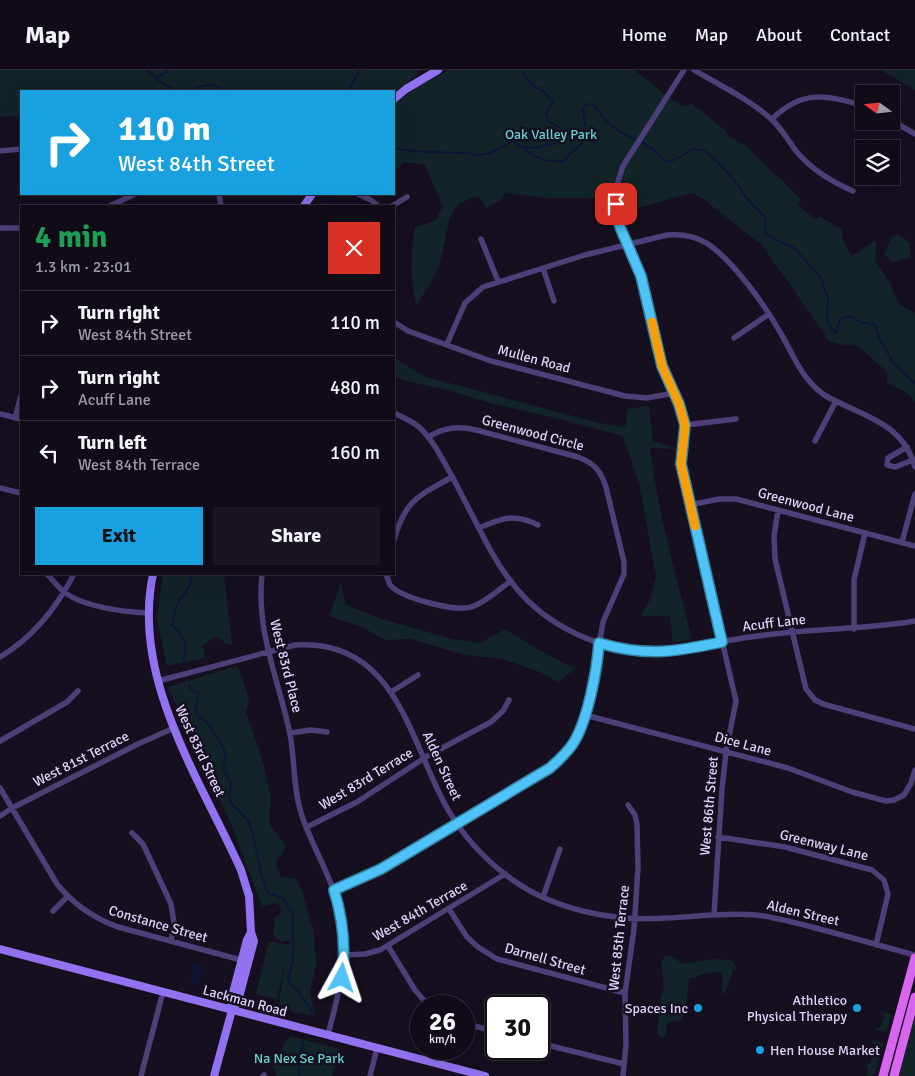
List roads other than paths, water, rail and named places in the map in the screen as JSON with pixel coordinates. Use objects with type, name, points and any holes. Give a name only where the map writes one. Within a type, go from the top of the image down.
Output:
[{"type":"main road","points":[[883,1076],[915,956]]},
{"type":"main road","points":[[894,1076],[915,997]]},
{"type":"street","points":[[395,98],[425,73],[438,70]]},
{"type":"street","points":[[684,70],[620,174],[615,191],[617,217],[641,276],[662,366],[674,392],[685,425],[681,464],[722,642]]},
{"type":"street","points":[[694,70],[740,97],[772,119],[798,153],[812,166],[830,180],[853,191]]},
{"type":"street","points":[[772,119],[784,107],[797,100],[811,97],[828,97],[855,104]]},
{"type":"street","points":[[900,125],[915,134]]},
{"type":"street","points":[[0,151],[20,149]]},
{"type":"street","points":[[112,205],[133,195]]},
{"type":"street","points":[[360,195],[377,205]]},
{"type":"street","points":[[394,205],[407,197]]},
{"type":"street","points":[[0,228],[20,228]]},
{"type":"street","points":[[447,344],[465,303],[483,287],[585,255],[667,235],[681,234],[707,244],[742,278],[770,314],[800,370],[810,382],[824,395],[883,424],[900,438],[907,447],[915,467]]},
{"type":"street","points":[[481,239],[498,281]]},
{"type":"street","points":[[543,268],[554,301]]},
{"type":"street","points":[[734,338],[770,314]]},
{"type":"street","name":"Mullen Road","points":[[395,323],[408,331],[491,361],[624,396],[647,398],[674,392]]},
{"type":"street","points":[[815,442],[836,401]]},
{"type":"street","points":[[0,414],[18,418],[20,403]]},
{"type":"street","name":"Acuff Lane","points":[[395,414],[419,426],[428,437],[496,560],[527,600],[547,617],[566,629],[599,643],[650,653],[673,652],[722,642],[791,632],[888,626],[915,621]]},
{"type":"street","points":[[685,425],[736,420]]},
{"type":"street","name":"Greenwood Circle","points":[[334,890],[381,869],[550,768],[559,760],[575,741],[585,715],[594,681],[603,622],[624,574],[624,566],[602,475],[596,467],[586,460],[461,427],[451,427],[428,437]]},
{"type":"street","points":[[907,447],[888,458],[888,465],[895,467],[913,460]]},
{"type":"street","points":[[395,537],[404,511],[412,502],[452,478]]},
{"type":"street","points":[[0,488],[20,493]]},
{"type":"street","points":[[902,542],[915,494]]},
{"type":"street","name":"Greenwood Lane","points":[[690,505],[731,498],[915,546]]},
{"type":"street","points":[[778,510],[774,536],[775,559],[806,689],[815,700],[828,706],[915,729]]},
{"type":"street","points":[[479,528],[498,519],[513,517],[526,519],[538,525]]},
{"type":"street","points":[[854,628],[854,580],[865,533]]},
{"type":"street","points":[[48,575],[64,592],[92,604],[110,609],[148,613]]},
{"type":"street","points":[[0,657],[20,644],[30,634],[64,592],[73,575]]},
{"type":"street","name":"West 83rd Street","points":[[153,575],[148,613],[152,658],[158,681],[174,728],[241,870],[249,896],[254,941],[245,961],[238,1002],[232,1010],[214,1076]]},
{"type":"street","name":"West 83rd Place","points":[[262,575],[260,605],[262,624],[290,733],[299,805],[334,890],[342,918],[344,954],[342,978],[328,1035]]},
{"type":"street","points":[[386,575],[386,585],[406,596],[450,607],[463,608],[472,607],[481,602],[511,581]]},
{"type":"street","name":"West 86th Street","points":[[714,914],[718,837],[726,752],[736,701],[722,642]]},
{"type":"street","name":"Alden Street","points":[[158,681],[294,645],[316,644],[344,651],[369,666],[380,676],[391,692],[415,736],[437,790],[457,824],[475,847],[505,874],[526,889],[543,897],[603,915],[665,918],[741,914],[775,918],[915,956]]},
{"type":"street","points":[[391,692],[418,675]]},
{"type":"street","points":[[0,741],[67,702],[78,691]]},
{"type":"street","name":"West 83rd Terrace","points":[[307,826],[357,802],[424,759],[498,717],[507,706],[509,700]]},
{"type":"street","name":"Dice Lane","points":[[585,715],[798,771],[852,792],[878,799],[894,800],[904,795],[908,790],[915,770]]},
{"type":"street","name":"West 81st Terrace","points":[[0,816],[12,808],[138,744],[174,728]]},
{"type":"street","name":"West 83rd Place","points":[[290,733],[311,730],[327,732]]},
{"type":"street","name":"Constance Street","points":[[0,788],[47,869],[67,897],[83,910],[102,922],[245,961]]},
{"type":"street","name":"West 85th Terrace","points":[[623,1076],[626,1044],[625,993],[635,918],[638,868],[638,824],[635,815],[628,805]]},
{"type":"street","points":[[132,834],[143,844],[171,904],[174,923],[171,941]]},
{"type":"street","name":"Greenway Lane","points":[[718,837],[785,847],[860,866],[878,874],[887,886],[888,894],[876,945]]},
{"type":"street","points":[[543,897],[560,849]]},
{"type":"street","name":"West 84th Terrace","points":[[344,954],[365,954],[388,946],[505,874]]},
{"type":"street","points":[[53,911],[67,897]]},
{"type":"street","name":"Darnell Street","points":[[449,909],[467,937],[478,947],[497,959],[625,993]]},
{"type":"street","points":[[388,946],[419,995]]},
{"type":"street","name":"Lackman Road","points":[[0,949],[484,1076]]},
{"type":"street","points":[[141,1076],[164,992]]},
{"type":"street","points":[[550,1046],[624,1064]]},
{"type":"street","points":[[370,1076],[377,1048]]},
{"type":"waterway","points":[[146,70],[159,81],[176,90]]},
{"type":"waterway","points":[[156,78],[169,70]]},
{"type":"waterway","points":[[349,90],[360,70]]},
{"type":"waterway","points":[[521,147],[533,148],[558,143],[565,133],[560,127],[549,122],[546,113],[553,101],[540,88],[535,88],[524,76],[523,70]]},
{"type":"waterway","points":[[188,90],[206,85],[226,90]]},
{"type":"waterway","points":[[395,148],[421,152],[478,155],[498,150],[512,140],[529,153],[542,159],[564,161],[584,139],[583,109],[587,104],[595,105],[603,117],[613,126],[637,140]]},
{"type":"waterway","points":[[641,142],[668,161],[681,157],[692,149],[703,150],[713,157],[732,177],[748,200],[766,218],[765,233],[793,247],[820,276],[828,298],[827,319],[830,327],[836,333],[839,322],[843,317],[853,317],[860,322],[875,325],[893,363],[915,383]]},
{"type":"waterway","points":[[324,205],[328,198]]},
{"type":"waterway","points":[[184,664],[186,646],[172,624],[178,603],[190,585],[191,575]]},
{"type":"waterway","points":[[189,684],[191,689],[198,694],[196,711],[198,717],[208,723],[224,749],[225,759],[223,768],[231,784],[229,797],[232,804],[247,819],[251,827],[262,877],[268,893],[283,898],[293,915],[293,959],[288,980],[309,1006],[311,1010],[310,1017]]},
{"type":"waterway","points":[[299,1076],[303,1042]]},
{"type":"place","name":"Spaces Inc","points":[[698,1008]]},
{"type":"place","name":"Athletico Physical Therapy","points":[[857,1008]]},
{"type":"place","name":"Hen House Market","points":[[760,1050]]},
{"type":"park label","name":"Oak Valley Park","points":[[551,134]]},
{"type":"park label","name":"Na Nex Se Park","points":[[299,1058]]}]
